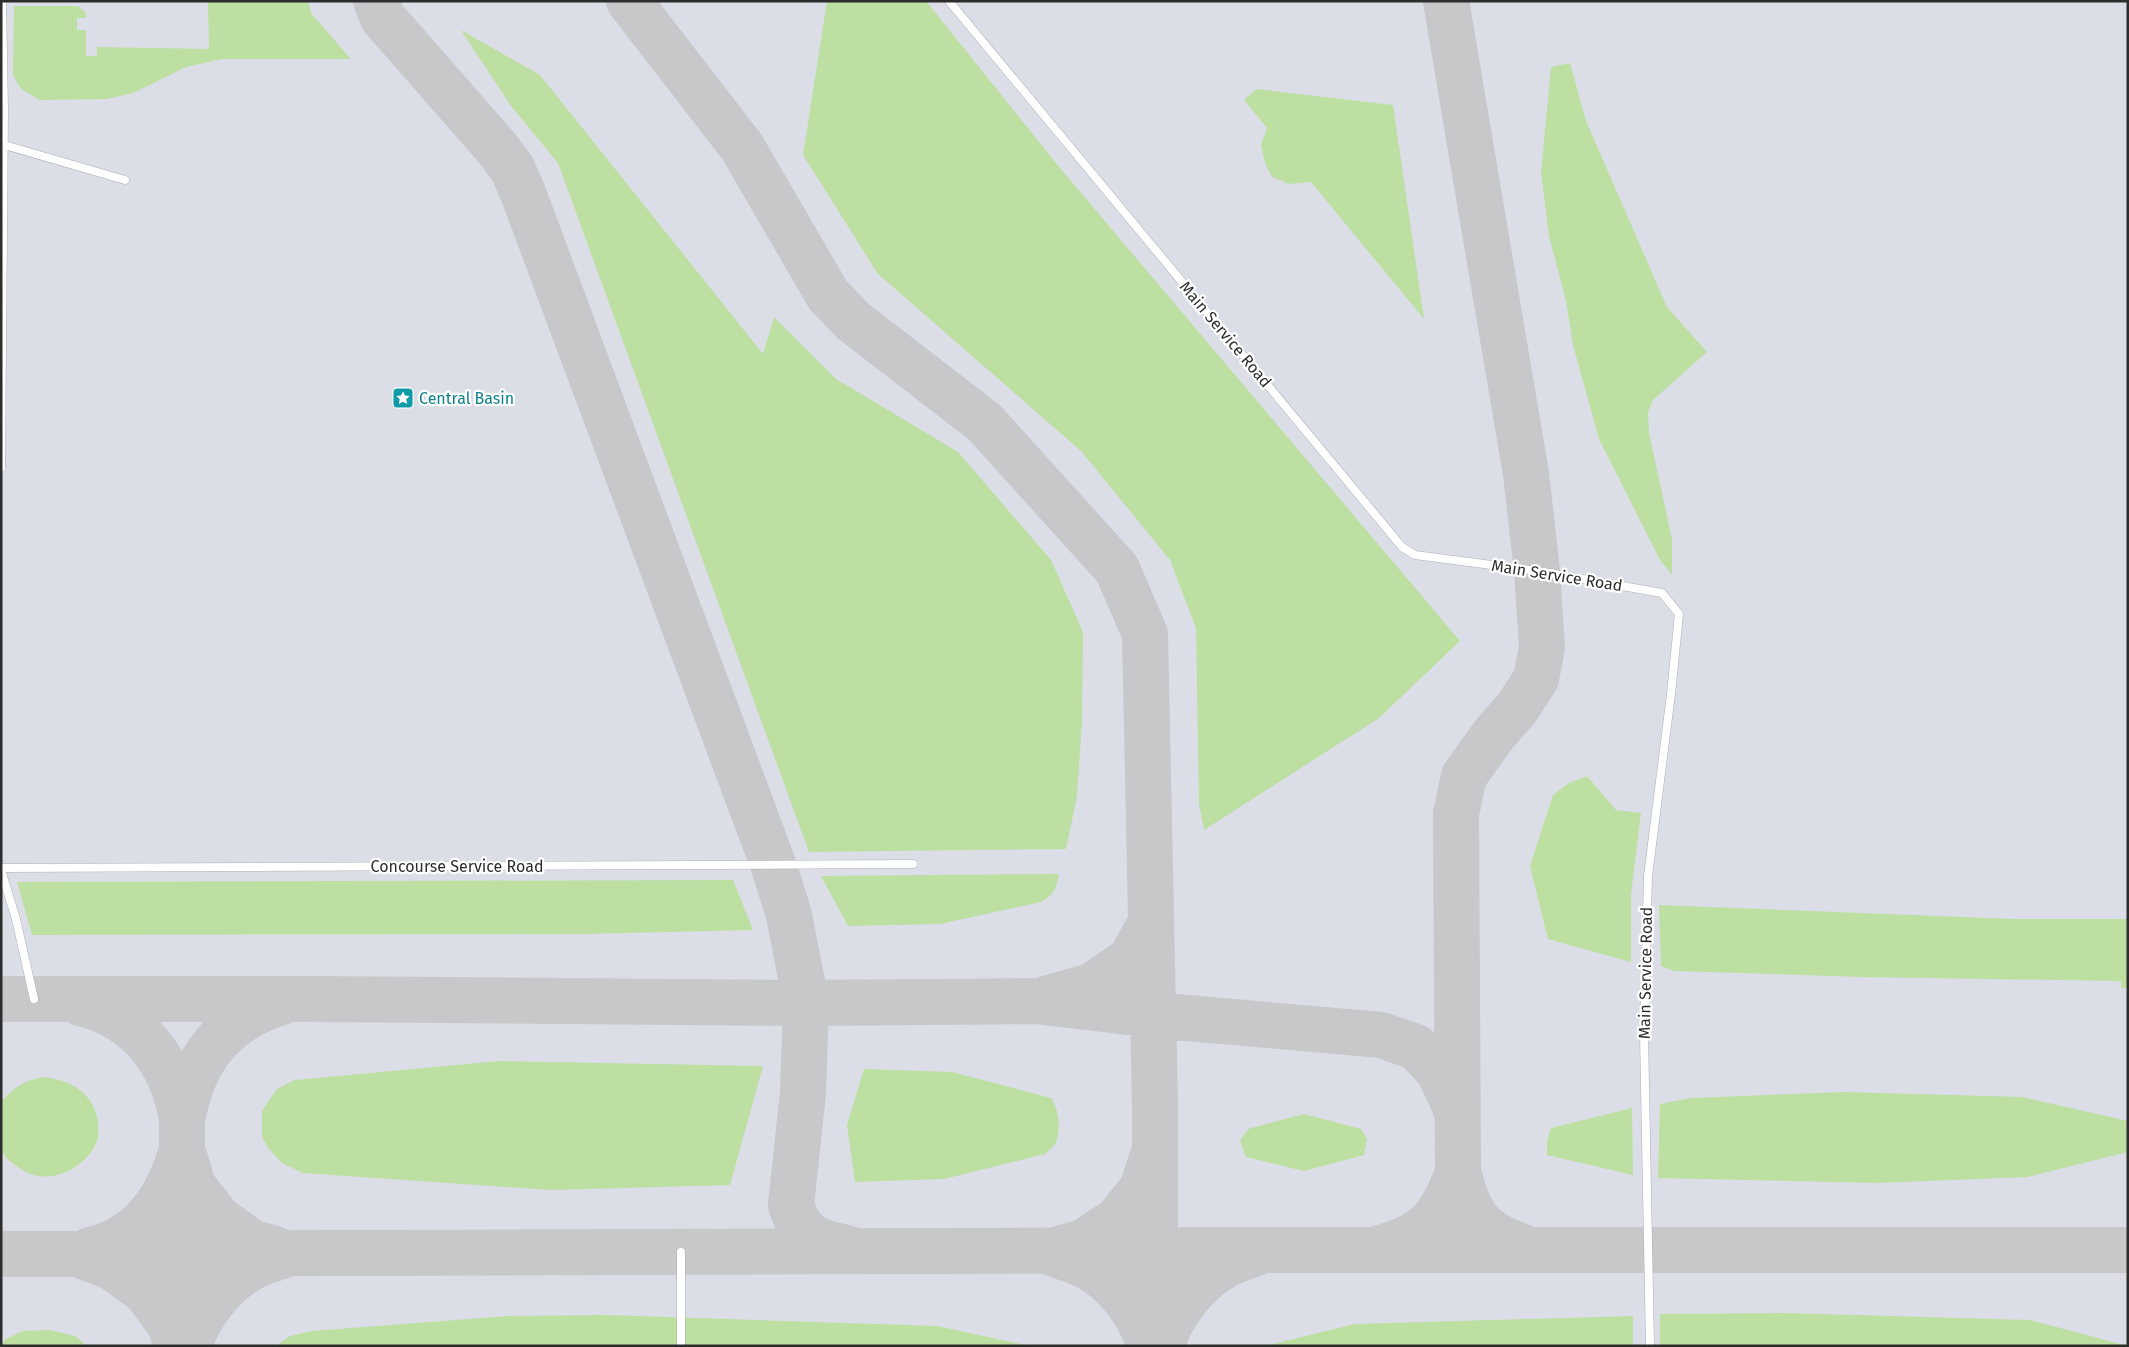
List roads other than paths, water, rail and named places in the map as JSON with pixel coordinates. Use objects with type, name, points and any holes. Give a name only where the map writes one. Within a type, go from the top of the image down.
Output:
[{"type":"lane","points":[[1,468],[2,1]]},
{"type":"lane","name":"Main Service Road","points":[[949,1],[1402,547],[1415,555],[1537,571],[1662,593],[1679,614],[1670,704],[1648,876],[1644,1034],[1650,1346]]},
{"type":"lane","points":[[2,144],[125,180]]},
{"type":"lane","name":"Concourse Service Road","points":[[1,869],[913,864]]},
{"type":"lane","points":[[1,869],[16,919],[34,999]]},
{"type":"lane","points":[[681,1252],[681,1346]]},
{"type":"place","name":"Central Basin","points":[[403,398]]}]
